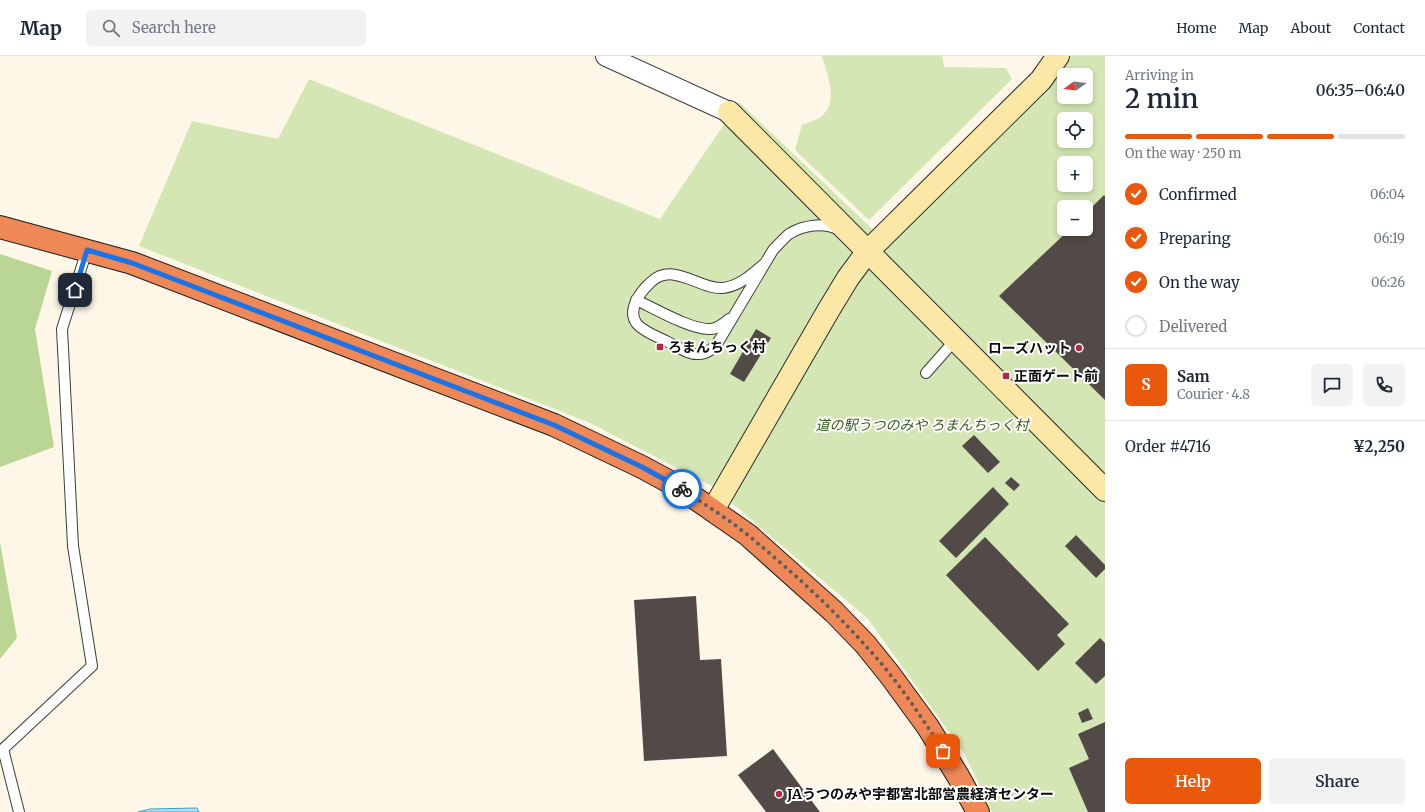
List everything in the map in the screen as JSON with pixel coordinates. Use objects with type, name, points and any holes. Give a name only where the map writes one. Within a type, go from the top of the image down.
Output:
[{"type":"highway","points":[[0,227],[132,263],[554,425],[642,467],[679,487],[748,535],[834,612],[865,644],[928,727],[978,812]]},
{"type":"street","points":[[606,56],[729,112],[1105,490]]},
{"type":"street","points":[[713,510],[848,278],[861,244],[1041,80],[1058,56]]},
{"type":"lane","points":[[764,264],[747,278],[734,285],[724,288],[715,288],[676,274],[663,275],[652,281],[636,300],[632,311],[636,323],[643,329],[690,353],[707,353],[717,344],[773,250],[790,234],[805,227],[822,225],[836,228],[861,244]]},
{"type":"lane","points":[[19,812],[3,749],[92,666],[73,546],[62,329],[87,250]]},
{"type":"lane","points":[[636,300],[694,327],[710,329],[721,326],[734,315]]},
{"type":"lane","points":[[926,373],[956,339]]},
{"type":"green space","points":[[822,56],[942,56],[944,67],[1006,68],[1012,79],[869,220],[795,150],[802,125],[822,116],[830,103],[831,95],[829,79]]},
{"type":"green space","name":"道の駅うつのみや ろまんちっく村","points":[[1068,56],[1105,56],[1105,812],[992,812],[964,753],[868,619],[712,486],[590,423],[139,246],[192,121],[278,139],[309,79],[660,219],[739,102],[888,244],[1057,79],[1057,104],[1093,104],[1093,68],[1064,68]]},
{"type":"green space","points":[[0,254],[52,271],[35,329],[54,447],[0,467]]},
{"type":"green space","points":[[0,542],[17,638],[0,659]]},
{"type":"water","points":[[197,808],[199,812],[138,812],[150,809]]},
{"type":"building","name":"ローズハット","points":[[1104,195],[1105,196],[1105,400],[999,296],[1063,236],[1093,236],[1093,206]]},
{"type":"building","points":[[756,329],[771,338],[744,382],[730,374]]},
{"type":"building","points":[[974,435],[1000,462],[988,473],[962,446]]},
{"type":"building","points":[[1011,477],[1020,485],[1014,491],[1005,483]]},
{"type":"building","points":[[993,487],[1009,504],[956,558],[939,541]]},
{"type":"building","points":[[1076,535],[1105,565],[1105,569],[1096,578],[1065,546]]},
{"type":"building","points":[[985,537],[1069,624],[1057,635],[1065,644],[1038,671],[946,575]]},
{"type":"building","points":[[696,596],[700,660],[721,659],[727,756],[644,761],[634,600]]},
{"type":"building","points":[[1100,638],[1105,643],[1105,676],[1096,684],[1075,663]]},
{"type":"building","points":[[1088,708],[1093,719],[1082,723],[1078,713]]},
{"type":"building","points":[[1105,722],[1105,812],[1088,812],[1069,768],[1089,759],[1078,734]]},
{"type":"building","name":"JAうつのみや宇都宮北部営農経済センター","points":[[773,749],[820,812],[766,812],[738,775]]},
{"type":"way so far","points":[[682,489],[748,535],[834,612],[865,644],[890,675],[928,727],[943,751]]},
{"type":"place","name":"ろまんちっく村","points":[[660,347]]},
{"type":"place","name":"ローズハット","points":[[1079,348]]},
{"type":"place","name":"正面ゲート前","points":[[1006,376]]},
{"type":"place","name":"JAうつのみや宇都宮北部営農経済センター","points":[[779,794]]},
{"type":"route","points":[[75,290],[87,250],[132,263],[554,425],[642,467],[682,489]]}]
